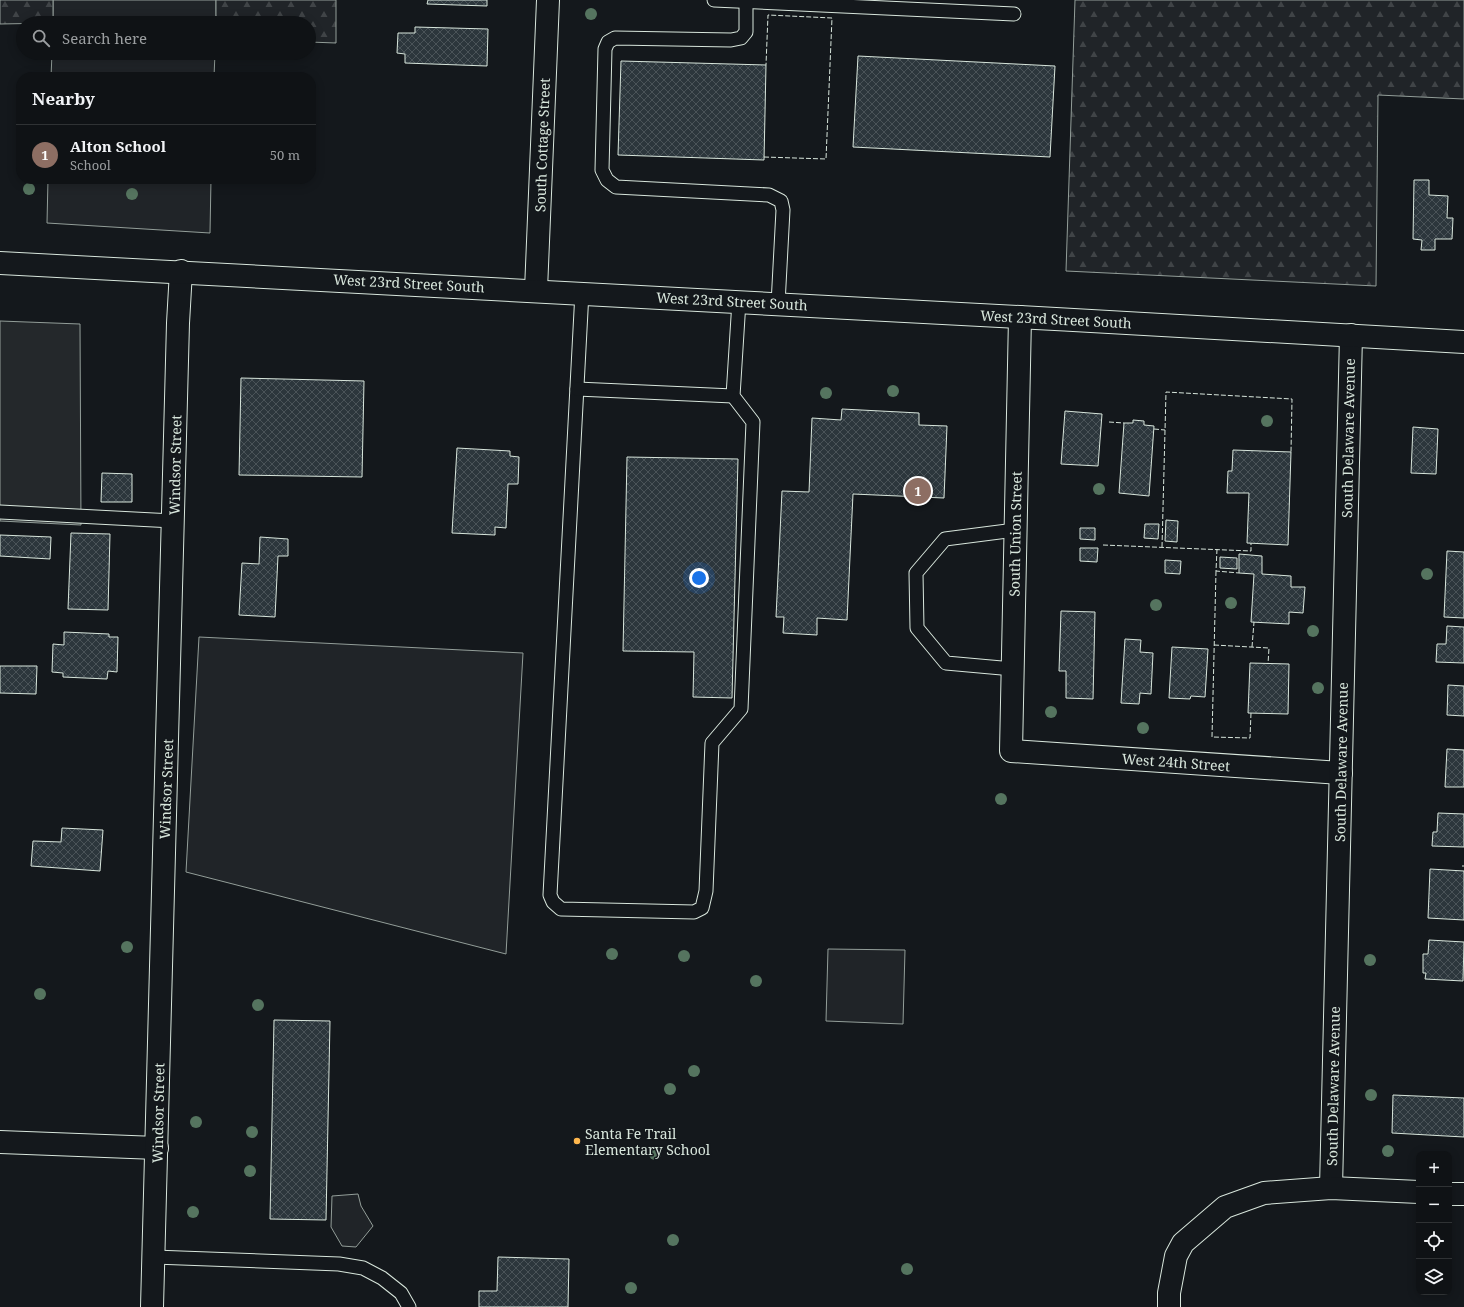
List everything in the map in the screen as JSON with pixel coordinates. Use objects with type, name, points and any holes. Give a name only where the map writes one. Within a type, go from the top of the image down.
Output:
[{"type":"street","name":"South Cottage Street","points":[[536,290],[548,0]]},
{"type":"street","name":"West 23rd Street South","points":[[0,263],[582,292],[1464,342]]},
{"type":"street","name":"Windsor Street","points":[[152,1307],[174,521],[178,323],[181,271]]},
{"type":"street","name":"South Union Street","points":[[1011,751],[1020,317]]},
{"type":"street","name":"South Delaware Avenue","points":[[1331,1188],[1351,335]]},
{"type":"street","name":"West 24th Street","points":[[1011,751],[1341,773]]},
{"type":"street","points":[[0,1142],[157,1148]]},
{"type":"street","points":[[1169,1307],[1169,1292],[1176,1256],[1183,1243],[1225,1207],[1264,1193],[1331,1188],[1416,1192]]},
{"type":"street","points":[[1452,1194],[1464,1194]]},
{"type":"lane","points":[[714,0],[1014,14]]},
{"type":"lane","points":[[746,2],[746,32],[741,38],[732,40],[615,38],[608,42],[605,49],[602,170],[607,180],[616,187],[769,195],[781,201],[783,210],[778,304]]},
{"type":"lane","points":[[582,292],[550,895],[553,902],[561,909],[694,912],[702,908],[706,891],[712,742],[741,709],[753,422],[733,396],[739,301]]},
{"type":"lane","points":[[577,389],[733,396]]},
{"type":"lane","points":[[0,512],[174,521]]},
{"type":"lane","points":[[1013,669],[946,663],[917,628],[916,573],[945,539],[1015,530]]},
{"type":"lane","points":[[154,1257],[339,1264],[363,1268],[382,1278],[401,1292],[409,1307]]},
{"type":"green space","points":[[0,0],[53,0],[53,16],[16,16],[16,24],[0,24]]},
{"type":"green space","points":[[53,0],[216,0],[216,16],[53,16]]},
{"type":"green space","points":[[216,0],[336,0],[336,43],[316,42],[316,16],[216,16]]},
{"type":"green space","points":[[1075,0],[1464,0],[1464,99],[1378,95],[1376,286],[1066,271]]},
{"type":"green space","points":[[52,60],[215,60],[214,72],[51,72]]},
{"type":"green space","points":[[48,184],[211,184],[210,233],[47,223]]},
{"type":"green space","points":[[199,637],[523,653],[506,954],[186,872]]},
{"type":"green space","points":[[828,949],[905,950],[903,1024],[826,1021]]},
{"type":"green space","points":[[358,1194],[361,1206],[373,1226],[356,1247],[342,1246],[331,1227],[332,1196]]},
{"type":"shaded area","points":[[0,321],[80,324],[81,525],[0,521]]},
{"type":"building","points":[[428,0],[487,0],[487,6],[427,4]]},
{"type":"building","points":[[415,27],[488,29],[487,66],[405,63],[405,54],[397,53],[398,33],[415,33]]},
{"type":"building","points":[[858,56],[1055,66],[1050,157],[853,147]]},
{"type":"building","points":[[621,61],[766,65],[764,160],[618,155]]},
{"type":"building","points":[[1414,180],[1429,180],[1429,195],[1448,196],[1447,218],[1453,218],[1452,239],[1435,239],[1435,250],[1421,250],[1422,240],[1413,239]]},
{"type":"building","points":[[241,378],[364,381],[362,477],[239,475]]},
{"type":"building","points":[[842,409],[919,413],[919,425],[947,426],[944,498],[853,494],[847,620],[817,618],[817,635],[783,633],[784,617],[776,617],[782,491],[809,492],[812,418],[841,420]]},
{"type":"building","points":[[1065,411],[1102,414],[1098,466],[1061,464]]},
{"type":"building","points":[[1133,420],[1144,421],[1144,425],[1154,426],[1149,496],[1119,493],[1124,423],[1133,423]]},
{"type":"building","points":[[1413,427],[1438,429],[1436,474],[1411,473]]},
{"type":"building","points":[[457,448],[510,451],[510,456],[519,457],[518,484],[508,484],[506,528],[495,527],[495,535],[452,533]]},
{"type":"building","points":[[1233,450],[1291,452],[1288,545],[1247,543],[1249,493],[1227,493],[1228,471],[1232,471]]},
{"type":"building","points":[[627,457],[738,459],[732,698],[693,697],[694,652],[623,651]]},
{"type":"building","points":[[102,473],[132,474],[132,502],[101,502]]},
{"type":"building","points":[[1166,520],[1178,521],[1177,542],[1165,541]]},
{"type":"building","points":[[1145,524],[1159,524],[1158,539],[1144,538]]},
{"type":"building","points":[[1080,528],[1095,528],[1095,540],[1080,539]]},
{"type":"building","points":[[71,533],[110,534],[108,610],[68,609]]},
{"type":"building","points":[[0,535],[51,537],[50,559],[0,556]]},
{"type":"building","points":[[260,537],[288,539],[288,556],[278,556],[275,617],[239,615],[242,563],[259,564]]},
{"type":"building","points":[[1080,548],[1098,548],[1097,562],[1080,561]]},
{"type":"building","points":[[1447,551],[1464,552],[1464,618],[1444,617]]},
{"type":"building","points":[[1239,554],[1262,556],[1262,574],[1291,576],[1291,587],[1305,587],[1303,613],[1289,612],[1289,624],[1251,622],[1254,574],[1239,573]]},
{"type":"building","points":[[1220,557],[1237,558],[1237,569],[1220,568]]},
{"type":"building","points":[[1165,560],[1181,561],[1180,574],[1165,573]]},
{"type":"building","points":[[1061,611],[1095,612],[1093,699],[1066,698],[1066,671],[1059,671]]},
{"type":"building","points":[[1447,626],[1464,627],[1464,663],[1436,662],[1437,644],[1446,644]]},
{"type":"building","points":[[64,632],[109,634],[109,637],[118,637],[117,672],[108,671],[107,679],[63,677],[63,673],[52,672],[53,644],[64,645]]},
{"type":"building","points":[[1125,639],[1141,640],[1140,652],[1153,653],[1151,694],[1140,693],[1139,704],[1121,703]]},
{"type":"building","points":[[1172,647],[1208,649],[1205,697],[1191,696],[1190,699],[1169,698]]},
{"type":"building","points":[[1250,663],[1289,664],[1288,714],[1248,713]]},
{"type":"building","points":[[0,666],[37,666],[36,694],[0,693]]},
{"type":"building","points":[[1448,685],[1464,686],[1464,716],[1447,715]]},
{"type":"building","points":[[1447,749],[1464,750],[1464,787],[1445,787]]},
{"type":"building","points":[[1438,813],[1464,814],[1464,847],[1432,846],[1433,832],[1437,832]]},
{"type":"building","points":[[62,828],[103,830],[100,871],[31,866],[33,841],[61,842]]},
{"type":"building","points":[[1430,869],[1464,871],[1464,920],[1428,918]]},
{"type":"building","points":[[1429,940],[1464,942],[1463,981],[1425,979],[1426,973],[1423,973],[1423,954],[1428,954]]},
{"type":"building","points":[[274,1020],[330,1021],[326,1220],[270,1219]]},
{"type":"building","points":[[1393,1095],[1464,1098],[1464,1137],[1392,1133]]},
{"type":"building","points":[[498,1257],[569,1259],[568,1307],[479,1307],[479,1291],[497,1291]]},
{"type":"fence","points":[[764,157],[826,159],[832,18],[768,15],[766,65]]},
{"type":"fence","points":[[1162,547],[1166,392],[1292,399],[1291,452]]},
{"type":"fence","points":[[1109,422],[1124,423]]},
{"type":"fence","points":[[1154,429],[1165,430]]},
{"type":"fence","points":[[1103,545],[1251,551],[1251,543]]},
{"type":"fence","points":[[1217,549],[1216,571],[1239,573]]},
{"type":"fence","points":[[1216,571],[1212,737],[1250,738],[1251,713]]},
{"type":"fence","points":[[1252,647],[1254,622]]},
{"type":"fence","points":[[1214,645],[1269,648],[1268,664]]},
{"type":"place","name":"Alton School","points":[[918,491]]},
{"type":"place","name":"Santa Fe Trail Elementary School","points":[[577,1141]]}]
